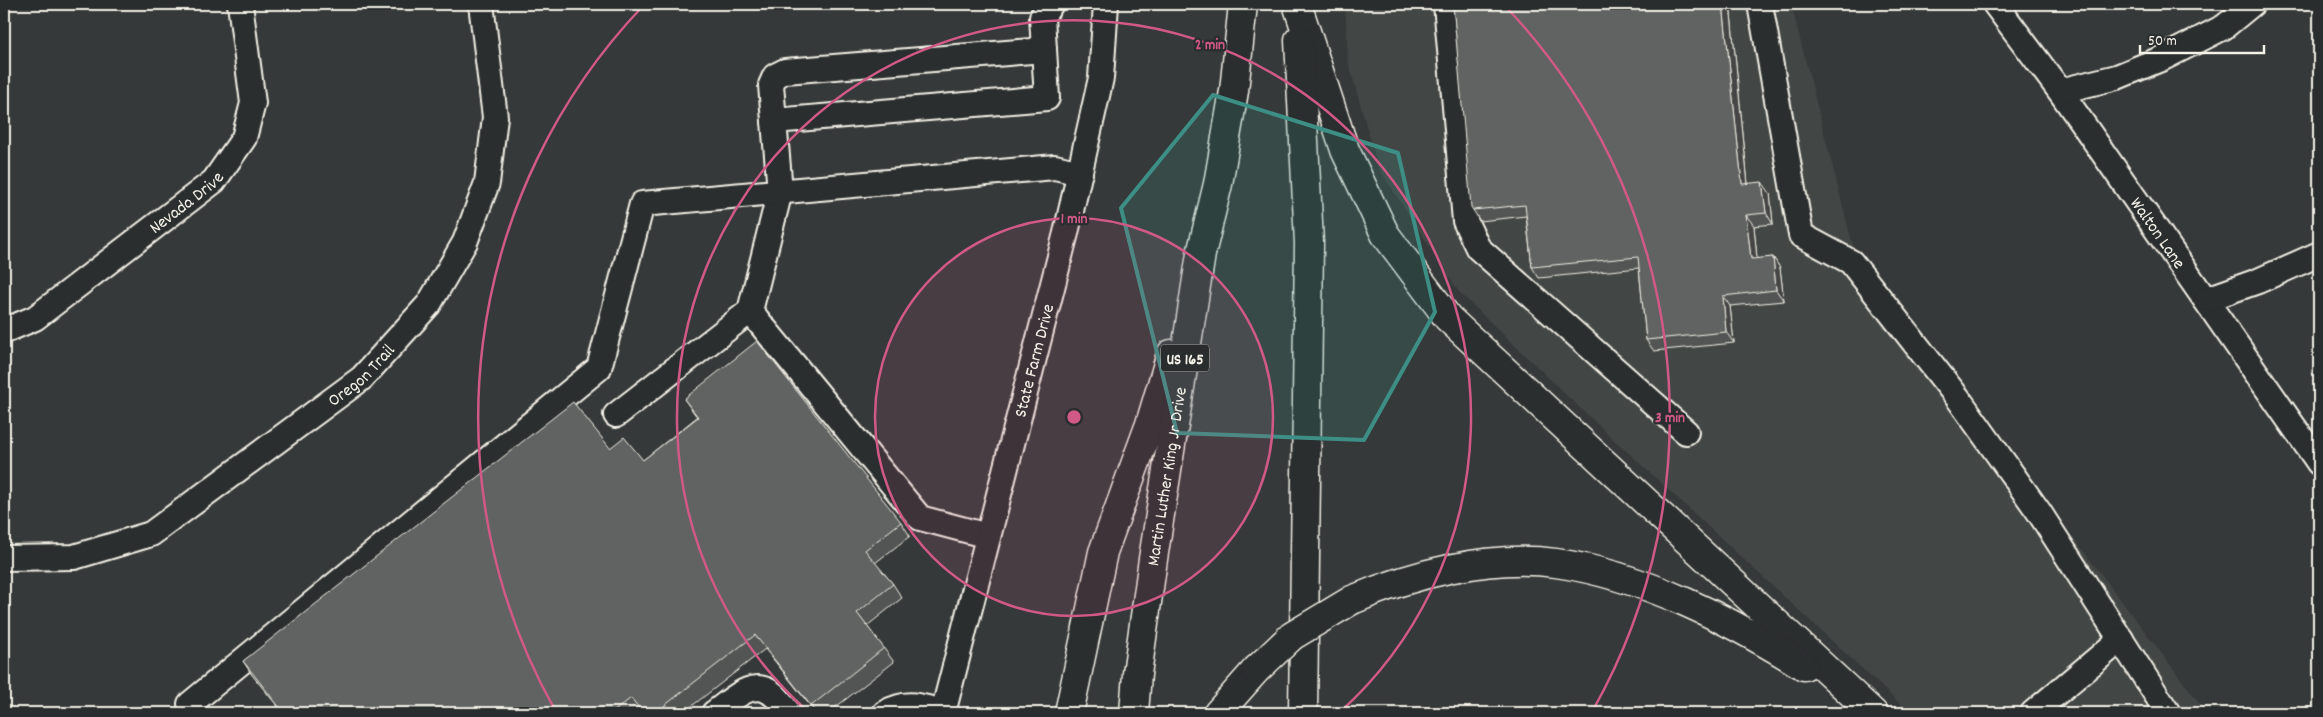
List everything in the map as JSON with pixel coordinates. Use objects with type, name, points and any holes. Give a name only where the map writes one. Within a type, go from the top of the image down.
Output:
[{"type":"highway","name":"Martin Luther King Jr Drive","points":[[1134,713],[1137,674],[1153,559],[1201,254],[1218,184],[1234,90],[1243,4]]},
{"type":"highway","points":[[1298,5],[1345,150],[1385,234],[1448,318],[1864,706]]},
{"type":"highway","points":[[1298,5],[1309,243],[1302,713]]},
{"type":"highway","points":[[1069,713],[1103,552],[1150,424],[1201,254]]},
{"type":"highway","points":[[1218,713],[1256,670],[1292,636],[1352,600],[1412,578],[1451,569],[1509,562],[1555,563],[1609,575],[1690,603],[1754,635],[1864,706]]},
{"type":"highway","points":[[1060,713],[1081,651]]},
{"type":"street","name":"Nevada Drive","points":[[4,331],[35,318],[214,182],[244,138],[252,103],[240,4]]},
{"type":"street","name":"Oregon Trail","points":[[4,558],[74,557],[150,534],[362,378],[429,304],[465,242],[487,183],[495,117],[481,4]]},
{"type":"street","points":[[774,121],[1047,98],[1042,17],[1051,4]]},
{"type":"street","name":"State Farm Drive","points":[[943,713],[1080,173],[1101,78],[1106,4]]},
{"type":"street","points":[[1446,4],[1465,222],[1478,248],[1686,432]]},
{"type":"street","points":[[1760,4],[1801,235],[1851,262],[1958,398],[2039,512],[2168,713]]},
{"type":"street","name":"Walton Lane","points":[[1995,4],[2060,91],[2207,299],[2319,463]]},
{"type":"street","points":[[2060,91],[2117,77],[2163,58],[2224,27],[2252,4]]},
{"type":"street","points":[[616,415],[750,311],[780,191],[771,85],[775,76],[785,71],[1044,50]]},
{"type":"street","points":[[188,710],[599,368],[642,204],[1056,167],[1080,173]]},
{"type":"street","points":[[2207,299],[2319,254]]},
{"type":"street","points":[[750,311],[920,518],[988,536]]},
{"type":"street","points":[[2033,713],[2121,639]]},
{"type":"street","points":[[714,713],[747,689],[760,688],[774,694],[789,713]]},
{"type":"street","points":[[885,713],[897,707],[912,704],[943,713]]},
{"type":"highlighted area","points":[[1213,95],[1398,153],[1435,312],[1364,440],[1177,433],[1121,208]]},
{"type":"shaded area","points":[[1345,4],[1791,4],[1854,250],[2207,713],[1910,713],[1582,410],[1459,292],[1378,167],[1348,61]]},
{"type":"building","points":[[1453,4],[1723,4],[1742,184],[1762,182],[1766,213],[1746,215],[1751,259],[1773,257],[1776,290],[1723,296],[1726,332],[1646,340],[1638,257],[1532,267],[1525,205],[1473,210],[1471,207]]},
{"type":"building","points":[[757,341],[901,522],[865,550],[893,584],[857,613],[884,648],[811,706],[755,635],[655,713],[643,713],[631,698],[612,713],[284,713],[243,661],[573,402],[610,448],[624,437],[643,460],[698,417],[684,399]]}]
